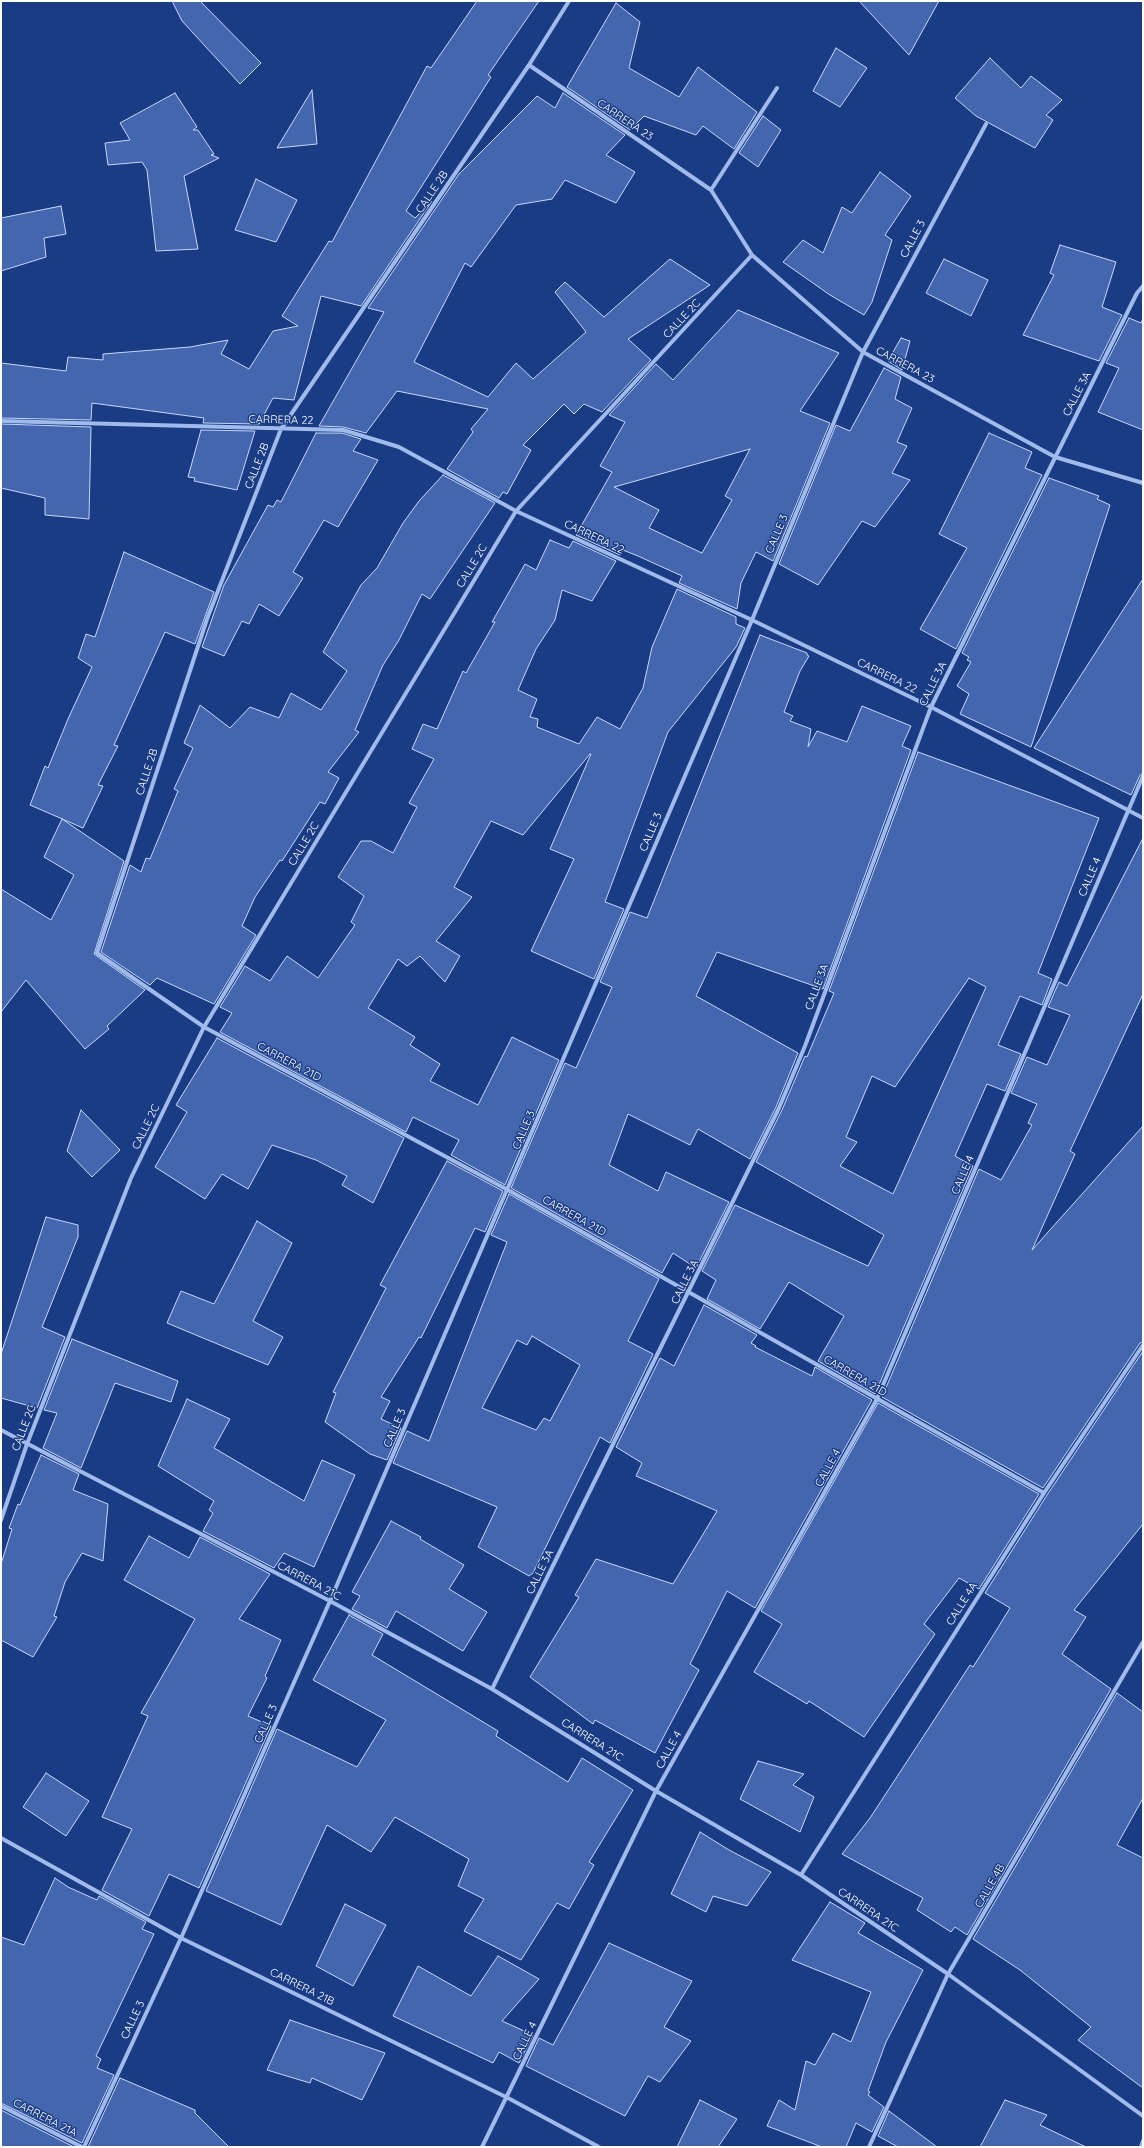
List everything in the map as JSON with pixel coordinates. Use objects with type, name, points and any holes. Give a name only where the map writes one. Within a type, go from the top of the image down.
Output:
[{"type":"street","name":"CALLE 2B","points":[[97,953],[207,619],[281,428],[529,65],[569,1]]},
{"type":"street","name":"CARRERA 23","points":[[529,65],[711,190],[752,255],[863,352],[1056,457],[1143,484]]},
{"type":"street","points":[[711,190],[777,88]]},
{"type":"street","name":"CALLE 3","points":[[83,2147],[181,1938],[330,1601],[752,620],[863,352],[986,124]]},
{"type":"street","name":"CALLE 2C","points":[[1,1520],[28,1444],[131,1178],[204,1027],[516,511],[752,255]]},
{"type":"street","name":"CALLE 3A","points":[[492,1689],[780,1108],[805,1046],[931,707],[1137,293],[1143,286]]},
{"type":"street","name":"CARRERA 22","points":[[1,421],[343,430],[399,447],[516,511],[752,620],[931,707],[1143,818]]},
{"type":"street","name":"CALLE 4","points":[[482,2147],[508,2098],[656,1791],[878,1399],[1143,776]]},
{"type":"street","name":"CARRERA 21D","points":[[97,953],[204,1027],[508,1190],[1044,1493]]},
{"type":"street","name":"CALLE 4A","points":[[801,1875],[1044,1493],[1143,1345]]},
{"type":"street","name":"CARRERA 21C","points":[[1,1430],[330,1601],[492,1689],[656,1791],[801,1875],[948,1974],[1143,2116]]},
{"type":"street","name":"CALLE 4B","points":[[869,2147],[948,1974],[1143,1642]]},
{"type":"street","name":"CARRERA 21B","points":[[1,1838],[181,1938],[508,2098],[599,2147]]},
{"type":"street","name":"CARRERA 21A","points":[[1,2106],[83,2147]]},
{"type":"street","points":[[1141,2147],[1143,2141]]},
{"type":"building","points":[[172,1],[200,1],[261,63],[240,84],[182,21]]},
{"type":"building","points":[[477,1],[539,1],[488,75],[491,77],[406,211],[415,218],[432,201],[361,306],[321,296],[294,400],[273,398],[259,424],[203,423],[204,418],[92,403],[91,420],[1,418],[1,363],[66,371],[68,357],[103,360],[103,354],[190,347],[228,340],[221,354],[249,369],[273,331],[298,326],[282,316],[329,241],[332,242],[427,66],[431,68]]},
{"type":"building","points":[[859,1],[939,1],[909,55]]},
{"type":"building","points":[[616,3],[640,22],[629,68],[679,97],[698,67],[757,112],[734,149],[703,126],[696,135],[644,116],[630,130],[567,87]]},
{"type":"building","points":[[836,48],[867,68],[840,107],[813,91]]},
{"type":"building","points":[[990,58],[1021,88],[1031,76],[1062,100],[1046,115],[1053,120],[1035,148],[976,116],[955,98]]},
{"type":"building","points":[[312,90],[317,144],[277,148]]},
{"type":"building","points":[[175,93],[197,127],[193,130],[198,130],[214,154],[211,155],[219,158],[184,176],[198,249],[156,251],[147,170],[142,162],[108,165],[105,143],[130,140],[120,123]]},
{"type":"building","points":[[563,93],[625,135],[606,155],[635,172],[616,203],[565,180],[552,199],[516,205],[471,267],[465,263],[414,362],[488,397],[516,363],[533,379],[586,332],[555,292],[565,282],[604,317],[670,259],[710,285],[628,339],[651,360],[602,412],[584,404],[574,414],[564,404],[523,445],[531,450],[507,494],[503,492],[499,498],[447,469],[473,432],[471,429],[488,409],[397,391],[366,433],[343,427],[319,426],[384,312],[368,308],[459,174],[537,96],[555,108]]},
{"type":"building","points":[[763,116],[781,130],[758,167],[739,153]]},
{"type":"building","points":[[880,172],[911,196],[885,235],[892,240],[872,302],[864,315],[830,295],[783,262],[803,240],[823,253],[842,207],[852,213]]},
{"type":"building","points":[[256,179],[297,200],[276,242],[235,230]]},
{"type":"building","points":[[61,206],[66,234],[44,238],[46,257],[1,271],[1,218]]},
{"type":"building","points":[[1060,245],[1116,262],[1102,307],[1122,315],[1099,361],[1023,335],[1054,275],[1050,273]]},
{"type":"building","points":[[944,259],[988,280],[971,316],[926,293]]},
{"type":"building","points":[[738,310],[839,353],[800,411],[830,423],[773,561],[756,552],[741,583],[737,609],[679,583],[682,576],[623,550],[620,555],[576,535],[612,472],[600,466],[625,422],[609,415],[656,364],[673,380]],"holes":[[[750,449],[725,496],[732,500],[702,553],[649,528],[659,510],[614,487]]]},
{"type":"building","points":[[1129,318],[1141,323],[1143,318],[1143,430],[1098,412],[1119,368],[1106,363]]},
{"type":"building","points":[[901,338],[910,341],[902,370],[888,361]]},
{"type":"building","points":[[884,368],[901,377],[895,399],[912,408],[897,442],[907,446],[892,473],[910,480],[875,527],[862,521],[818,585],[779,564],[836,425],[850,431]]},
{"type":"building","points":[[1,424],[91,427],[89,519],[45,515],[45,498],[1,488]]},
{"type":"building","points":[[201,430],[255,431],[237,490],[194,481],[195,478],[188,477]]},
{"type":"building","points":[[316,433],[342,433],[361,439],[353,451],[378,460],[338,527],[324,520],[293,572],[303,578],[279,616],[259,604],[249,624],[242,621],[224,656],[202,647],[224,585],[268,505],[273,507],[277,500],[281,502]]},
{"type":"building","points":[[989,433],[1032,452],[1025,468],[1042,475],[956,649],[920,629],[967,548],[939,534]]},
{"type":"building","points":[[443,475],[495,503],[430,599],[422,594],[399,640],[383,665],[355,730],[359,732],[328,772],[339,778],[325,804],[320,802],[282,861],[280,860],[255,897],[242,926],[256,935],[214,1004],[157,978],[150,985],[101,952],[130,865],[141,872],[146,858],[150,859],[178,791],[174,789],[193,748],[184,743],[200,705],[230,728],[250,707],[279,718],[291,693],[321,710],[347,671],[323,652],[361,585],[377,568],[403,523],[419,501]]},
{"type":"building","points":[[1049,478],[1099,496],[1097,499],[1110,505],[1031,747],[960,714],[969,694],[957,686],[971,662],[967,660],[969,657],[962,653]]},
{"type":"building","points":[[550,540],[569,548],[573,541],[616,561],[592,601],[562,590],[555,620],[536,649],[518,690],[537,699],[530,717],[538,719],[537,727],[579,744],[597,717],[620,729],[643,688],[652,647],[677,589],[736,617],[736,624],[745,628],[736,647],[668,732],[605,902],[624,909],[594,979],[531,951],[574,859],[550,849],[590,754],[523,835],[491,821],[454,887],[472,897],[436,941],[460,956],[445,982],[420,956],[407,966],[398,959],[368,1008],[415,1037],[410,1045],[440,1064],[430,1081],[478,1105],[512,1037],[559,1060],[505,1185],[451,1155],[459,1140],[413,1117],[406,1132],[220,1032],[232,1013],[220,1007],[245,966],[270,981],[287,956],[318,978],[355,925],[351,922],[364,896],[338,877],[361,841],[371,841],[393,853],[417,807],[409,803],[434,759],[412,749],[423,724],[437,729],[463,671],[466,673],[495,622],[492,622],[525,564],[536,570]]},
{"type":"building","points":[[124,552],[214,592],[195,644],[165,632],[114,745],[118,746],[98,785],[103,786],[83,828],[30,805],[45,766],[48,768],[68,719],[92,667],[78,658],[86,634],[95,637]]},
{"type":"building","points":[[1143,579],[1143,773],[1140,775],[1131,795],[1034,748]]},
{"type":"building","points":[[760,635],[807,653],[809,656],[800,671],[784,712],[793,716],[790,721],[811,729],[808,747],[817,731],[847,742],[862,706],[911,726],[902,746],[911,750],[823,989],[717,952],[696,996],[798,1053],[776,1107],[750,1159],[698,1129],[690,1145],[628,1114],[609,1165],[658,1191],[666,1172],[729,1202],[696,1268],[673,1253],[662,1273],[511,1188],[565,1063],[576,1068],[612,987],[600,982],[630,912],[647,918]]},
{"type":"building","points":[[918,752],[1099,818],[1038,973],[1052,979],[1042,1005],[1020,996],[998,1045],[1021,1054],[1005,1091],[987,1084],[955,1156],[973,1166],[875,1394],[818,1361],[844,1316],[789,1282],[760,1329],[707,1299],[716,1280],[702,1271],[735,1205],[868,1266],[884,1235],[756,1162],[782,1110],[805,1056],[807,1057],[834,993],[829,991]],"holes":[[[969,978],[986,987],[893,1194],[840,1166],[857,1142],[846,1137],[872,1076],[895,1087]]]},
{"type":"building","points":[[62,819],[124,861],[94,954],[145,990],[107,1026],[109,1029],[85,1049],[26,980],[1,1012],[1,889],[51,920],[74,875],[44,857]]},
{"type":"building","points":[[1143,838],[1143,994],[1070,1151],[1075,1154],[1032,1250],[1143,1126],[1143,1342],[1140,1343],[1043,1488],[882,1397],[979,1169],[1001,1180],[1032,1125],[1028,1123],[1037,1104],[1011,1093],[1027,1057],[1047,1065],[1070,1015],[1048,1007],[1059,982],[1067,986]]},
{"type":"building","points":[[217,1038],[404,1138],[373,1203],[342,1185],[347,1176],[316,1160],[272,1145],[248,1189],[222,1174],[205,1199],[155,1167],[187,1112],[176,1105]]},
{"type":"building","points":[[81,1110],[120,1150],[92,1177],[67,1151]]},
{"type":"building","points":[[447,1161],[503,1191],[485,1232],[475,1228],[421,1338],[419,1337],[381,1397],[390,1401],[381,1419],[401,1428],[387,1460],[370,1454],[325,1422],[336,1393],[333,1392],[386,1288],[380,1285]]},
{"type":"building","points":[[509,1194],[659,1279],[628,1341],[653,1354],[610,1443],[600,1437],[533,1573],[529,1576],[478,1547],[497,1507],[393,1463],[407,1431],[429,1441],[507,1242],[491,1235]],"holes":[[[532,1336],[580,1365],[550,1421],[544,1418],[536,1430],[482,1408],[517,1340],[527,1345]]]},
{"type":"building","points":[[46,1217],[78,1225],[78,1237],[42,1327],[65,1337],[37,1408],[1,1398],[1,1354]]},
{"type":"building","points":[[257,1221],[292,1243],[253,1321],[283,1337],[268,1365],[167,1323],[181,1291],[214,1304]]},
{"type":"building","points":[[704,1305],[757,1335],[751,1343],[756,1346],[755,1347],[812,1376],[815,1367],[872,1400],[755,1608],[727,1591],[690,1664],[699,1670],[655,1753],[595,1720],[593,1724],[530,1677],[579,1597],[575,1595],[596,1559],[673,1584],[717,1511],[636,1476],[642,1463],[616,1447],[660,1358],[674,1366]]},
{"type":"building","points":[[72,1339],[178,1381],[171,1402],[115,1383],[81,1468],[43,1448],[57,1413],[44,1410]]},
{"type":"building","points":[[1143,1351],[1143,1524],[1074,1610],[1086,1617],[1062,1654],[1111,1689],[967,1935],[955,1927],[951,1932],[917,1910],[923,1898],[842,1854],[870,1818],[970,1665],[973,1667],[1010,1608],[985,1593],[1047,1495]]},
{"type":"building","points":[[187,1399],[230,1419],[214,1448],[304,1501],[322,1460],[355,1475],[314,1567],[284,1553],[274,1568],[203,1531],[213,1513],[209,1510],[214,1501],[158,1466]]},
{"type":"building","points":[[878,1403],[1039,1494],[979,1589],[959,1578],[924,1624],[935,1634],[864,1737],[809,1701],[807,1704],[754,1672],[782,1624],[761,1611]]},
{"type":"building","points":[[41,1455],[79,1474],[73,1490],[108,1504],[103,1561],[82,1553],[65,1582],[54,1616],[57,1617],[33,1657],[1,1640],[1,1564],[12,1529],[9,1528],[18,1504],[20,1505]]},
{"type":"building","points":[[391,1521],[421,1537],[420,1539],[464,1565],[449,1589],[487,1612],[463,1651],[396,1611],[387,1628],[352,1609],[360,1596],[352,1592]]},
{"type":"building","points":[[149,1536],[189,1558],[200,1537],[270,1574],[239,1619],[281,1640],[265,1676],[267,1678],[248,1716],[271,1726],[199,1888],[169,1874],[149,1916],[102,1890],[132,1829],[102,1817],[148,1716],[141,1713],[195,1619],[124,1580]]},
{"type":"building","points":[[349,1615],[383,1634],[372,1655],[498,1731],[496,1736],[568,1782],[582,1758],[633,1790],[589,1862],[594,1865],[569,1909],[557,1903],[521,1960],[464,1931],[484,1899],[458,1886],[469,1859],[395,1817],[371,1852],[327,1825],[281,1925],[206,1891],[277,1729],[357,1767],[386,1720],[313,1680]]},
{"type":"building","points":[[1117,1693],[1143,1712],[1143,1798],[1117,1845],[1143,1858],[1143,2088],[1078,2040],[1091,2027],[1020,1970],[973,1939]]},
{"type":"building","points":[[758,1761],[804,1774],[793,1785],[814,1797],[800,1832],[740,1799]]},
{"type":"building","points":[[46,1773],[89,1801],[66,1836],[23,1807]]},
{"type":"building","points":[[700,1832],[729,1850],[771,1872],[747,1906],[713,1896],[706,1912],[671,1894]]},
{"type":"building","points":[[55,1878],[68,1887],[97,1900],[99,1896],[146,1922],[142,1929],[154,1934],[96,2056],[101,2059],[97,2068],[114,2075],[82,2143],[1,2103],[1,1937],[24,1945]]},
{"type":"building","points":[[830,1902],[865,1923],[858,1933],[923,1970],[886,2042],[868,2091],[870,2092],[868,2095],[884,2107],[872,2132],[856,2123],[846,2147],[822,2147],[767,2126],[779,2100],[795,2110],[806,2061],[815,2065],[833,2033],[851,2042],[871,1992],[792,1960]]},
{"type":"building","points":[[345,1904],[386,1925],[353,1986],[316,1966]]},
{"type":"building","points":[[609,1943],[692,1981],[664,2027],[691,2041],[660,2082],[648,2076],[625,2116],[526,2066],[539,2038],[553,2045]]},
{"type":"building","points":[[498,1956],[539,1979],[502,2021],[533,2035],[519,2063],[499,2052],[493,2063],[393,2016],[418,1966],[471,1996]]},
{"type":"building","points":[[290,2020],[385,2053],[362,2100],[312,2078],[310,2083],[267,2070]]},
{"type":"building","points":[[120,2078],[195,2110],[195,2113],[229,2147],[88,2147]]},
{"type":"building","points":[[700,2100],[737,2119],[718,2147],[677,2147]]},
{"type":"building","points":[[1005,2100],[1047,2115],[1040,2125],[1086,2147],[980,2147]]},
{"type":"building","points":[[1,2110],[74,2147],[1,2147]]},
{"type":"building","points":[[889,2111],[937,2147],[898,2147],[878,2136]]}]
